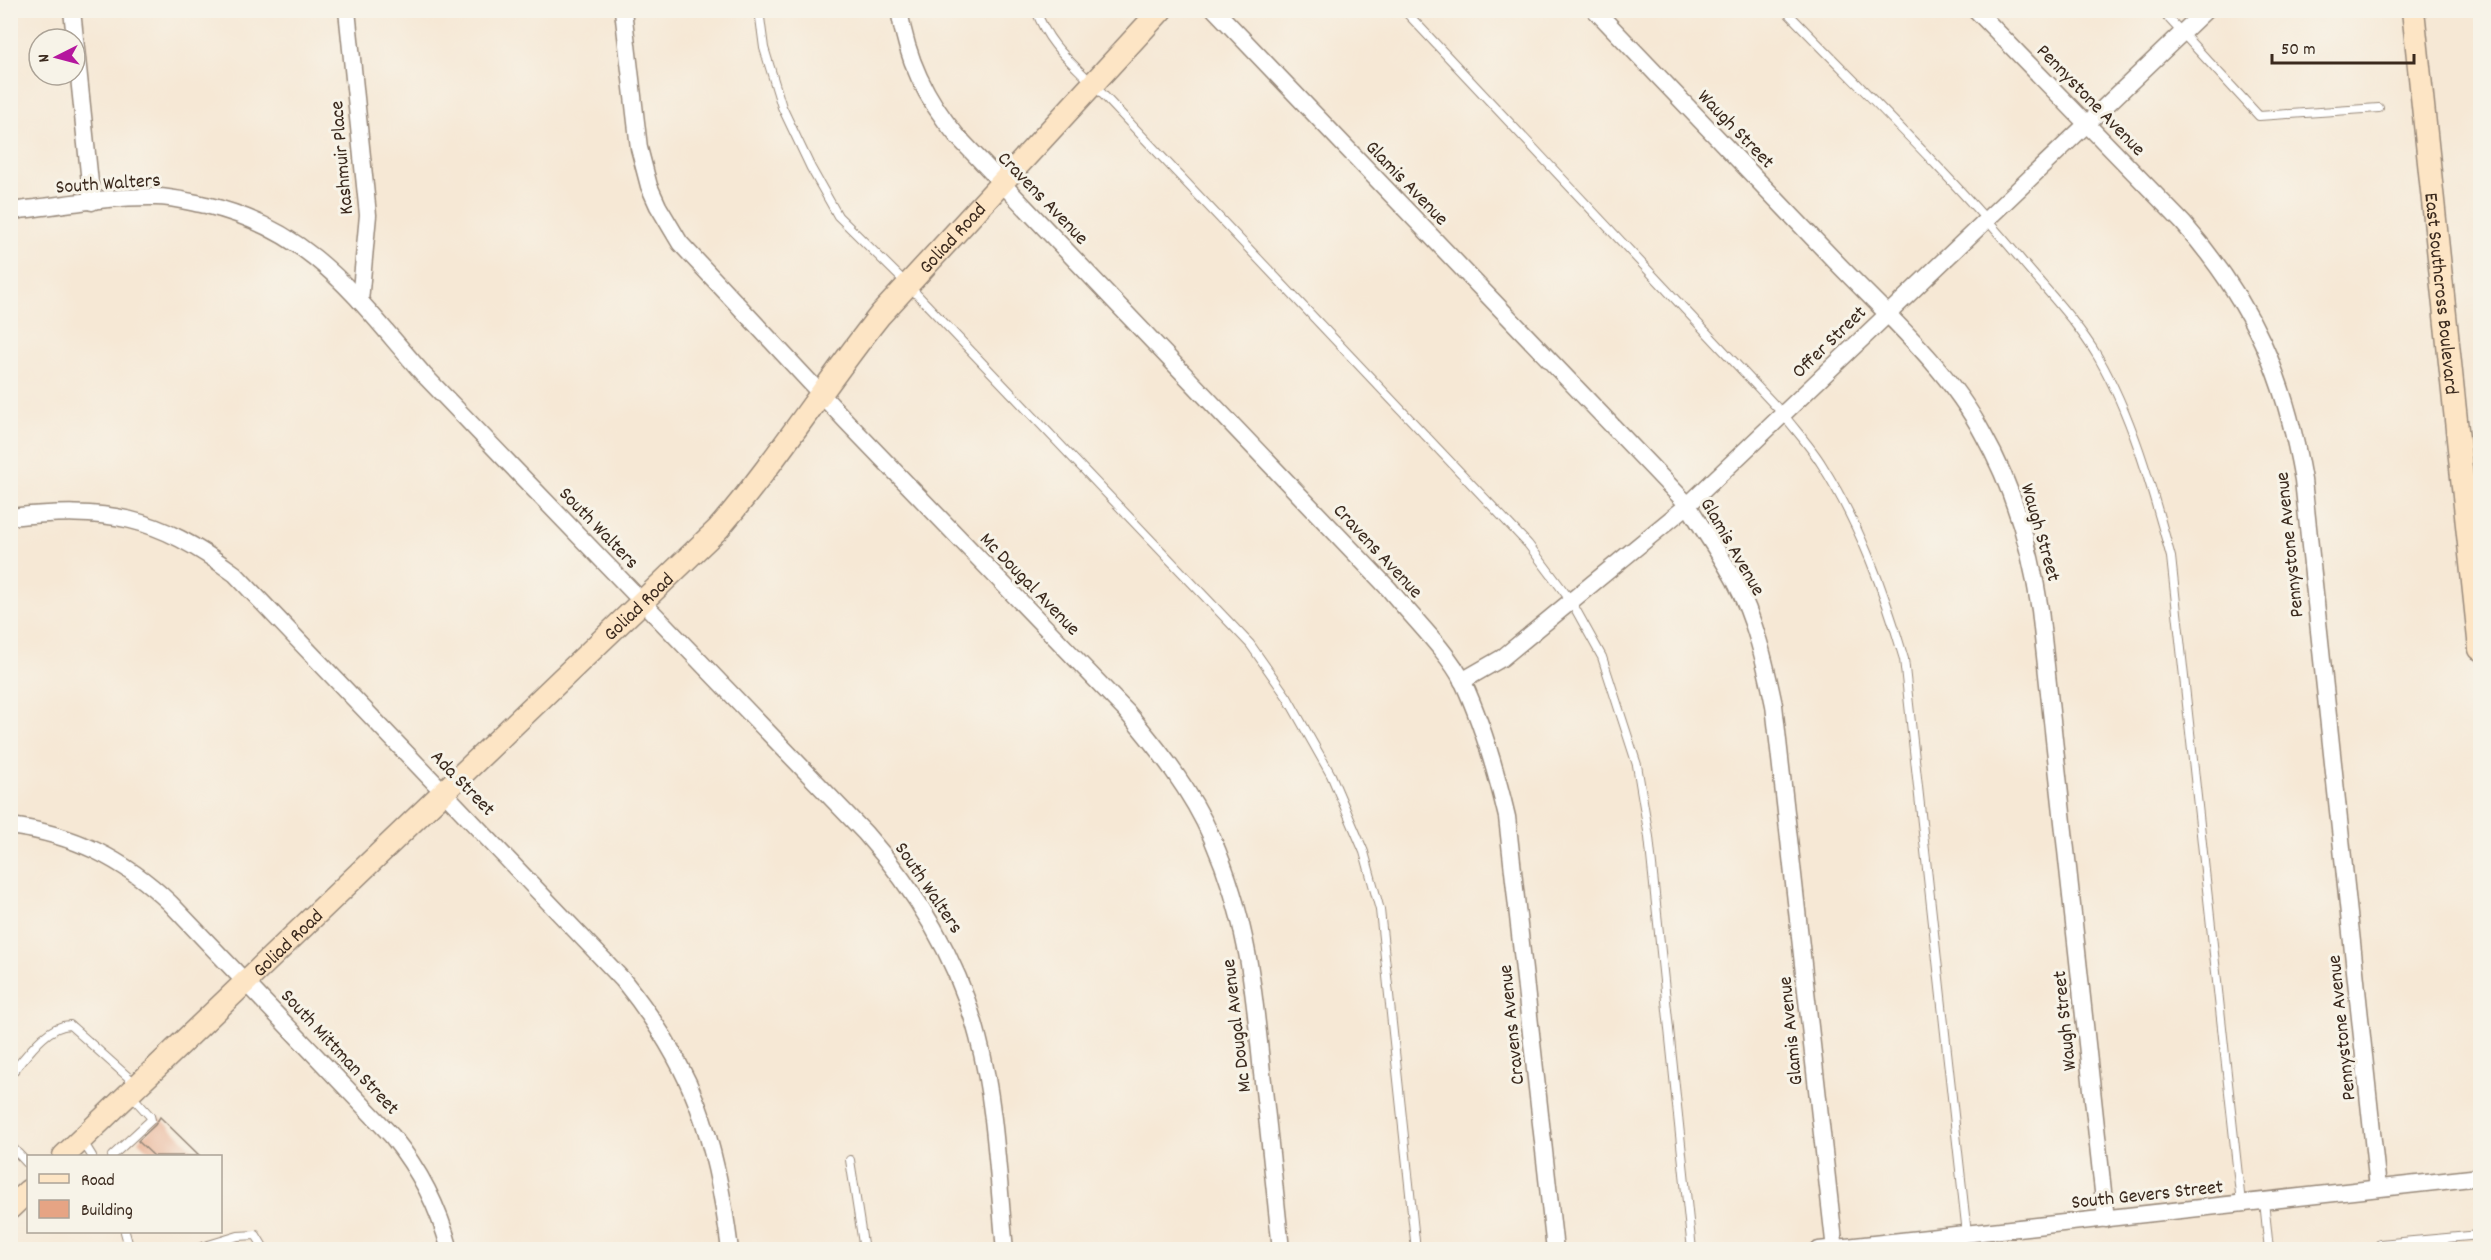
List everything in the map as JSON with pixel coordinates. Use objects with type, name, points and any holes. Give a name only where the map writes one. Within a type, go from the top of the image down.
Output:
[{"type":"main road","name":"Goliad Road","points":[[67,1155],[87,1148],[133,1089],[718,529],[745,498],[853,348],[1161,10]]},
{"type":"main road","name":"East Southcross Boulevard","points":[[2413,10],[2472,482],[2481,649]]},
{"type":"main road","points":[[10,1208],[27,1192]]},
{"type":"street","points":[[72,10],[92,202]]},
{"type":"street","name":"Kashmuir Place","points":[[347,10],[368,215],[360,301]]},
{"type":"street","name":"Mc Dougal Avenue","points":[[623,10],[639,148],[649,186],[680,243],[1126,711],[1168,761],[1188,793],[1215,845],[1230,882],[1244,929],[1252,978],[1281,1250]]},
{"type":"street","name":"Cravens Avenue","points":[[898,10],[904,38],[916,73],[929,100],[957,136],[1389,589],[1436,645],[1462,681],[1479,720],[1497,773],[1507,817],[1555,1250]]},
{"type":"street","name":"Glamis Avenue","points":[[1215,10],[1688,505],[1735,581],[1765,662],[1774,705],[1830,1249]]},
{"type":"street","name":"Waugh Street","points":[[1595,10],[1948,381],[1983,434],[2005,480],[2034,566],[2042,621],[2106,1219]]},
{"type":"street","name":"Pennystone Avenue","points":[[1976,10],[2183,223],[2218,265],[2240,297],[2263,340],[2281,385],[2295,432],[2303,480],[2378,1188]]},
{"type":"street","name":"Offer Street","points":[[1462,681],[1502,658],[1688,505],[2206,10]]},
{"type":"street","name":"South Walters","points":[[10,211],[157,197],[232,211],[272,228],[301,245],[321,261],[360,301],[424,375],[865,833],[896,869],[923,908],[946,949],[965,993],[979,1038],[988,1085],[1005,1250]]},
{"type":"street","name":"Ada Street","points":[[10,517],[51,513],[102,513],[148,523],[190,542],[235,574],[444,791],[622,980],[648,1012],[671,1047],[690,1084],[715,1155],[730,1250]]},
{"type":"street","name":"South Mittman Street","points":[[10,826],[59,835],[83,844],[130,868],[170,903],[392,1136],[408,1156],[434,1202],[450,1250]]},
{"type":"street","name":"South Gevers Street","points":[[1830,1249],[2481,1177]]},
{"type":"lane","points":[[759,10],[764,48],[782,107],[811,168],[838,216],[908,285],[1250,644],[1287,697],[1330,775],[1364,852],[1380,910],[1416,1250]]},
{"type":"lane","points":[[1036,10],[1044,32],[1058,50],[1093,84],[1528,544],[1571,601],[1602,657],[1636,765],[1649,837],[1692,1250]]},
{"type":"lane","points":[[1404,10],[1783,414],[1821,464],[1857,529],[1886,598],[1904,659],[1967,1234]]},
{"type":"lane","points":[[1785,10],[1987,218],[2059,304],[2097,357],[2139,451],[2171,557],[2241,1203]]},
{"type":"lane","points":[[2161,10],[2259,116],[2379,108]]},
{"type":"lane","points":[[10,1075],[35,1046],[59,1025],[70,1025],[133,1089],[150,1116],[151,1120],[113,1155]]},
{"type":"lane","points":[[10,1145],[27,1163]]},
{"type":"lane","points":[[850,1160],[864,1250]]},
{"type":"lane","points":[[2264,1201],[2269,1250]]},
{"type":"lane","points":[[125,1233],[130,1250]]},
{"type":"lane","points":[[192,1250],[238,1236],[256,1235],[265,1250]]},
{"type":"lane","points":[[2375,1250],[2380,1244],[2481,1235]]},
{"type":"building","points":[[160,1117],[199,1155],[153,1155],[138,1141]]}]
